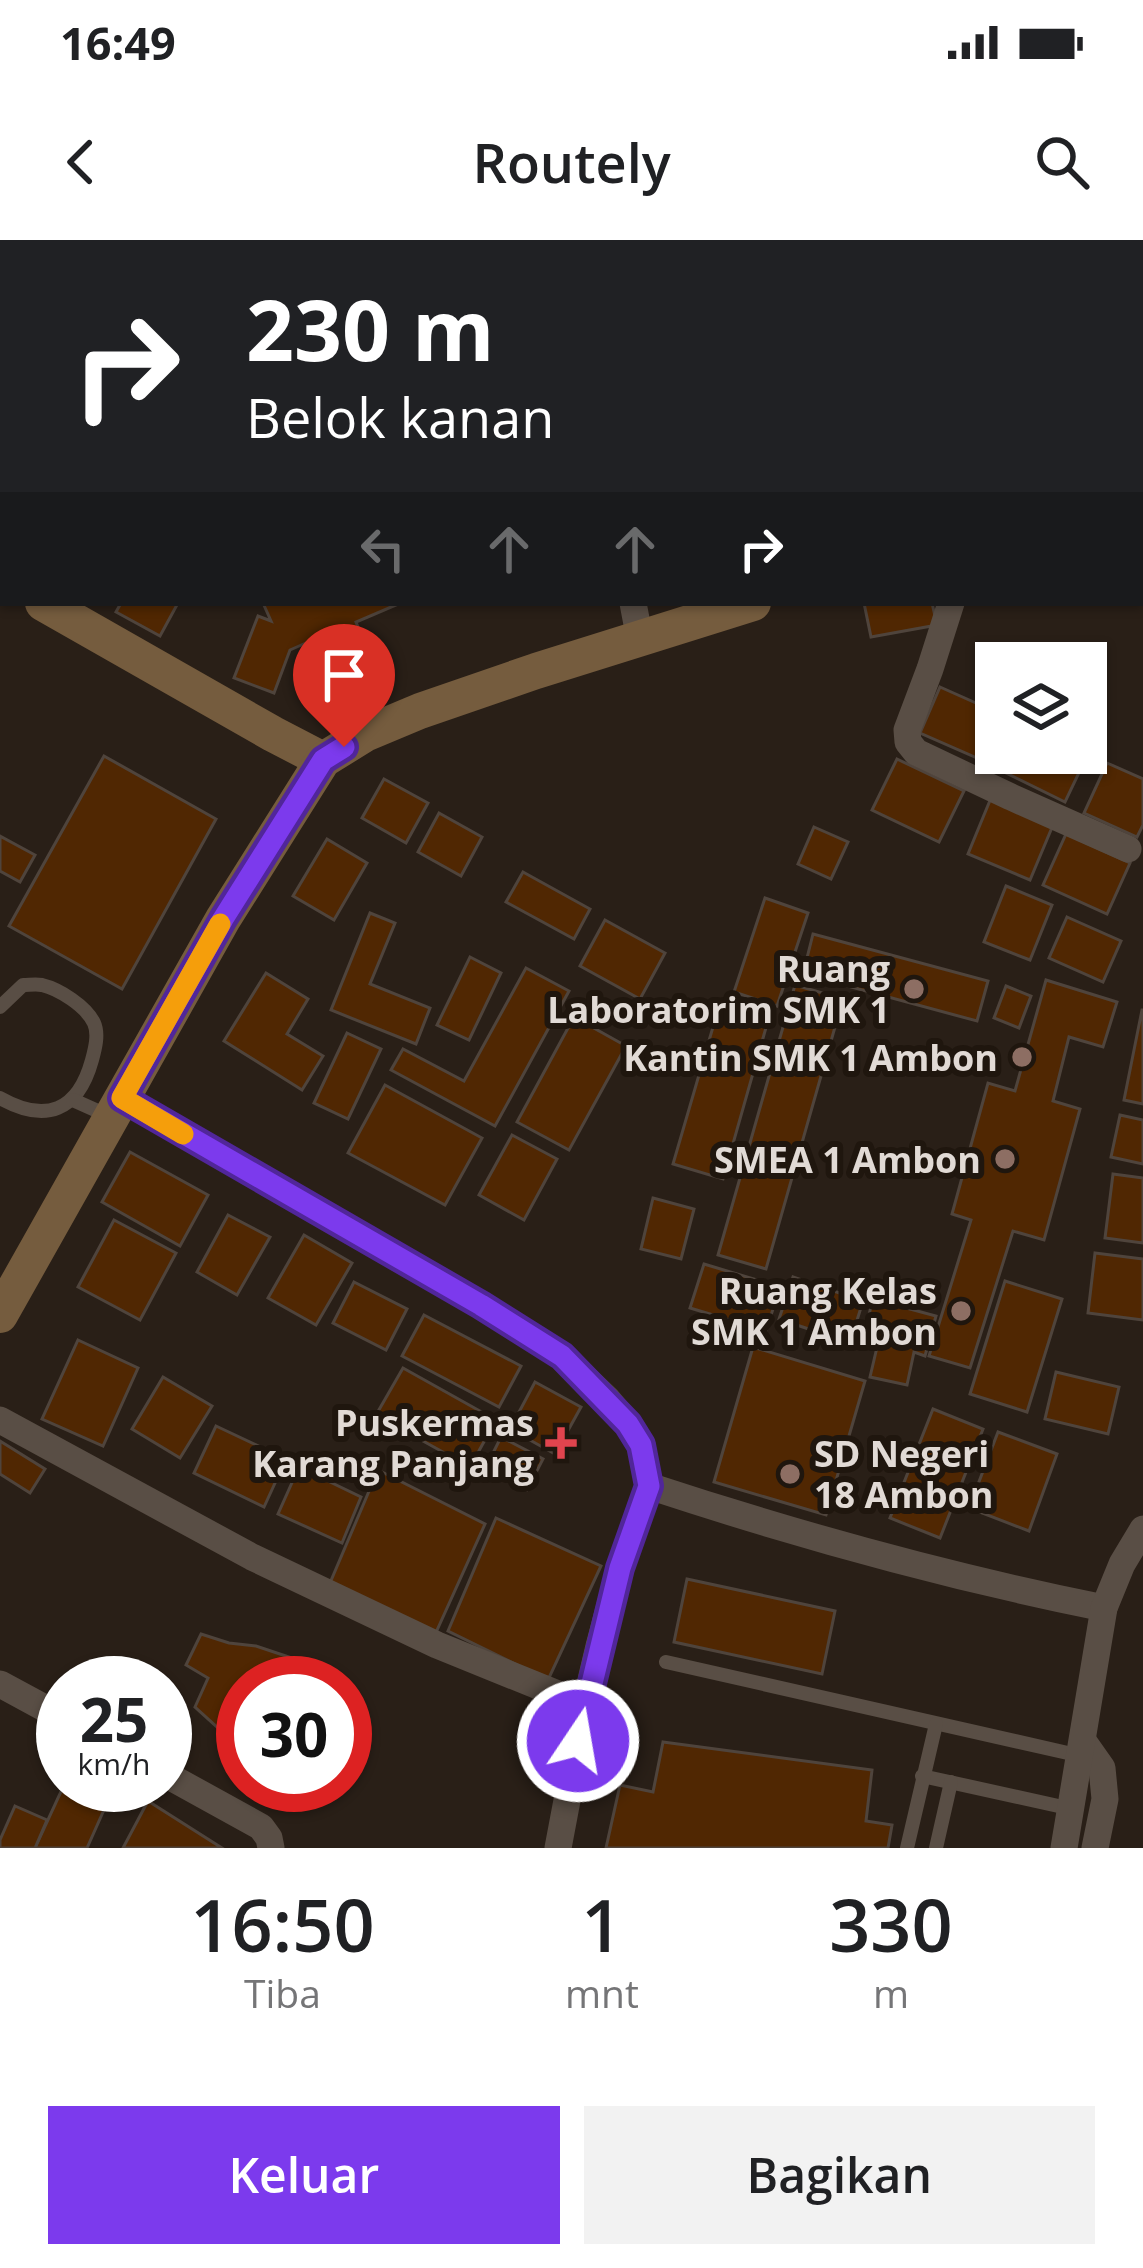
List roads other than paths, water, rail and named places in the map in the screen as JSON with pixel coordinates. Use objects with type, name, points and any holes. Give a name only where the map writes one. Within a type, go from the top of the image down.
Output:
[{"type":"street","points":[[634,606],[640,640]]},
{"type":"street","points":[[0,1315],[223,919],[323,760],[365,734],[421,711],[744,606]]},
{"type":"street","points":[[950,606],[907,730],[908,742],[916,752],[1128,849]]},
{"type":"street","points":[[66,610],[323,760]]},
{"type":"street","points":[[116,1107],[481,1305],[562,1356],[628,1424],[641,1445],[649,1486],[620,1568],[585,1705],[558,1848]]},
{"type":"street","points":[[0,1420],[252,1556],[437,1645],[585,1705]]},
{"type":"street","points":[[649,1486],[762,1523],[993,1586],[1104,1609]]},
{"type":"street","points":[[1064,1848],[1104,1609],[1143,1529]]},
{"type":"street","points":[[0,1684],[36,1703]]},
{"type":"street","points":[[1082,1749],[1102,1768],[1105,1798],[1095,1848]]},
{"type":"street","points":[[192,1789],[261,1827],[271,1848]]},
{"type":"lane","points":[[0,1007],[23,985],[43,985],[75,1002],[95,1024],[96,1046],[88,1075],[73,1100],[57,1109],[41,1112],[0,1098]]},
{"type":"lane","points":[[73,1100],[116,1107]]},
{"type":"lane","points":[[666,1662],[936,1724],[1082,1749]]},
{"type":"lane","points":[[907,1848],[936,1724]]},
{"type":"lane","points":[[922,1776],[1072,1809]]},
{"type":"lane","points":[[936,1848],[951,1782]]},
{"type":"place","name":"Ruang Laboratorim SMK 1","points":[[914,989]]},
{"type":"place","name":"Kantin SMK 1 Ambon","points":[[1022,1057]]},
{"type":"place","name":"SMEA 1 Ambon","points":[[1005,1159]]},
{"type":"place","name":"Ruang Kelas SMK 1 Ambon","points":[[961,1311]]},
{"type":"place","name":"Puskermas Karang Panjang","points":[[561,1443]]},
{"type":"place","name":"SD Negeri 18 Ambon","points":[[790,1474]]}]
